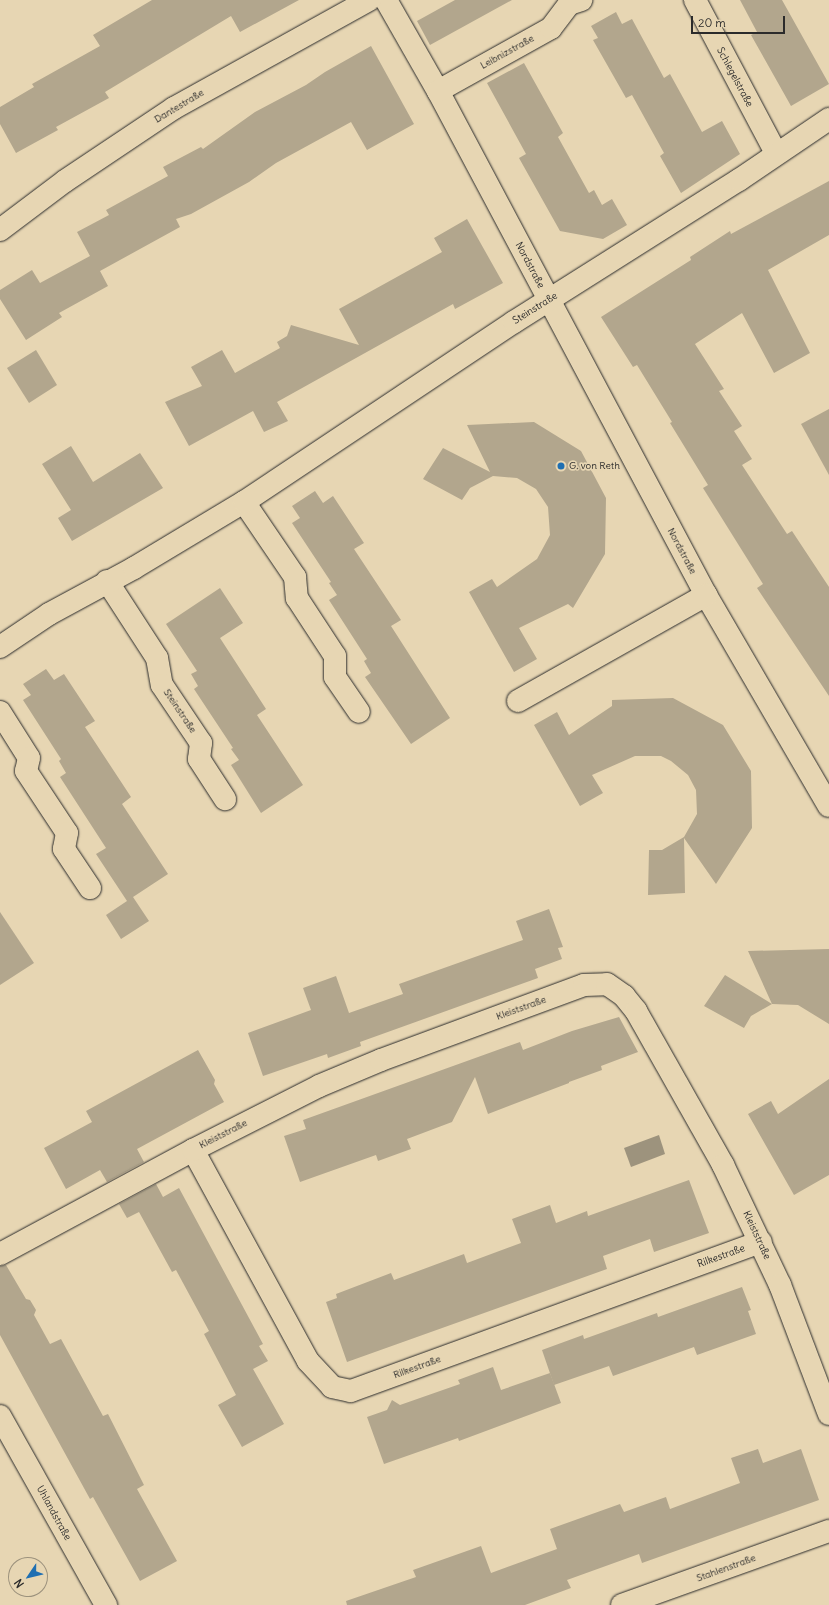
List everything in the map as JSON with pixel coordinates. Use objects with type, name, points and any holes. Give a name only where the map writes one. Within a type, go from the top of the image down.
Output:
[{"type":"street","name":"Dantestraße","points":[[0,230],[65,181],[174,108],[369,0]]},
{"type":"street","name":"Nordstraße","points":[[386,0],[438,91],[706,595],[829,806]]},
{"type":"street","name":"Schlegelstraße","points":[[694,0],[776,154]]},
{"type":"street","name":"Leibnizstraße","points":[[438,91],[551,28],[573,1]]},
{"type":"street","name":"Steinstraße","points":[[0,647],[49,614],[107,581],[134,568],[244,502],[548,300],[740,180],[829,119]]},
{"type":"street","points":[[244,502],[295,578],[297,598],[334,656],[335,678],[359,712]]},
{"type":"street","name":"Steinstraße","points":[[107,581],[157,658],[162,686],[201,743],[199,759],[225,799]]},
{"type":"street","points":[[518,701],[706,595]]},
{"type":"street","points":[[0,712],[29,758],[26,771],[67,832],[64,849],[90,888]]},
{"type":"street","name":"Kleiststraße","points":[[0,1254],[193,1150],[312,1089],[381,1060],[584,985],[607,984],[624,996],[636,1011],[723,1165],[761,1242],[780,1285],[829,1414]]},
{"type":"street","name":"Rilkestraße","points":[[193,1150],[308,1361],[332,1387],[351,1391],[761,1242]]},
{"type":"street","name":"Uhlandstraße","points":[[1,1420],[106,1605]]},
{"type":"street","name":"Stahlenstraße","points":[[622,1605],[829,1531]]},
{"type":"shaded area","points":[[659,1135],[665,1154],[631,1167],[624,1148]]},
{"type":"building","points":[[152,0],[299,0],[240,32],[231,16],[105,92],[109,98],[56,127],[58,130],[16,153],[0,124],[0,107],[34,87],[32,84],[100,46],[93,35]]},
{"type":"building","points":[[455,0],[512,0],[430,45],[417,21]]},
{"type":"building","points":[[740,0],[782,0],[829,84],[791,106],[751,35],[757,32]]},
{"type":"building","points":[[616,12],[622,24],[632,19],[664,78],[670,74],[702,132],[722,121],[740,154],[681,193],[660,156],[664,153],[632,95],[626,98],[593,40],[598,38],[591,26]]},
{"type":"building","points":[[371,46],[414,124],[367,150],[351,122],[276,163],[249,182],[191,214],[176,219],[180,227],[100,271],[108,286],[59,313],[62,317],[26,340],[0,299],[0,290],[32,270],[40,283],[90,256],[77,232],[109,215],[106,210],[168,176],[163,167],[201,147],[203,149],[255,112],[306,85],[325,72]]},
{"type":"building","points":[[524,63],[563,133],[558,137],[589,193],[594,190],[602,205],[612,199],[627,225],[603,239],[560,231],[519,158],[526,154],[487,83]]},
{"type":"building","points":[[829,181],[829,235],[768,270],[810,353],[774,373],[742,313],[695,344],[724,389],[719,391],[742,426],[734,431],[752,459],[742,465],[787,534],[792,531],[829,587],[829,696],[757,588],[763,584],[703,488],[708,485],[670,423],[672,422],[637,365],[633,367],[601,317],[691,260],[690,257],[730,231],[731,234]]},
{"type":"building","points":[[467,219],[503,283],[455,309],[453,304],[277,402],[288,421],[264,432],[253,411],[189,446],[165,402],[202,386],[191,367],[222,350],[235,373],[280,348],[277,342],[287,336],[291,325],[359,345],[339,309],[442,252],[434,238]]},
{"type":"building","points":[[36,350],[57,385],[29,403],[7,368]]},
{"type":"building","points":[[829,409],[829,475],[801,424]]},
{"type":"building","points":[[534,422],[581,451],[606,498],[605,554],[573,608],[568,604],[519,628],[537,659],[514,672],[469,592],[492,579],[497,587],[537,559],[550,535],[548,507],[536,489],[517,478],[493,476],[470,488],[462,500],[423,479],[443,448],[490,472],[467,425]]},
{"type":"building","points":[[71,446],[93,482],[140,453],[163,488],[72,541],[58,518],[71,510],[42,464]]},
{"type":"building","points":[[315,491],[323,503],[333,496],[364,543],[354,549],[401,620],[391,626],[450,718],[411,744],[365,677],[371,673],[364,661],[367,659],[329,600],[337,595],[329,583],[331,582],[292,523],[300,518],[292,506]]},
{"type":"building","points":[[220,588],[243,623],[220,638],[266,709],[257,715],[303,785],[261,813],[231,765],[239,760],[231,749],[233,748],[194,689],[198,686],[191,674],[197,671],[166,624]]},
{"type":"building","points":[[46,669],[54,680],[64,674],[95,721],[85,727],[131,797],[122,804],[168,874],[133,897],[149,921],[121,939],[106,915],[127,901],[96,854],[106,848],[60,777],[66,773],[59,761],[61,759],[23,700],[31,695],[23,684]]},
{"type":"building","points":[[673,698],[723,725],[751,771],[752,828],[716,884],[684,838],[685,893],[648,895],[649,850],[662,850],[684,837],[697,814],[696,790],[688,775],[671,761],[661,756],[635,756],[592,775],[603,793],[580,806],[534,725],[557,712],[569,735],[612,706],[612,700]]},
{"type":"building","points":[[549,909],[563,947],[558,948],[562,959],[535,969],[538,978],[360,1042],[361,1046],[328,1058],[327,1054],[263,1076],[248,1033],[311,1010],[303,988],[336,976],[349,1013],[403,994],[399,984],[523,940],[516,921]]},
{"type":"building","points":[[0,912],[34,963],[0,985]]},
{"type":"building","points":[[829,949],[829,1024],[798,1005],[772,1004],[748,951]]},
{"type":"building","points":[[725,975],[772,1004],[751,1016],[744,1028],[704,1006]]},
{"type":"building","points":[[619,1017],[638,1052],[601,1066],[602,1070],[488,1114],[475,1077],[452,1122],[407,1139],[411,1149],[378,1161],[376,1155],[300,1182],[284,1136],[306,1129],[303,1120],[520,1042],[523,1050],[572,1031]]},
{"type":"building","points":[[198,1050],[215,1080],[214,1084],[224,1102],[137,1149],[144,1162],[107,1182],[100,1170],[66,1189],[44,1148],[92,1122],[86,1111]]},
{"type":"building","points":[[829,1079],[829,1175],[794,1195],[748,1114],[771,1101],[778,1114]]},
{"type":"building","points":[[689,1180],[709,1233],[654,1252],[650,1239],[603,1256],[607,1269],[347,1362],[326,1302],[337,1298],[336,1294],[391,1273],[394,1280],[464,1254],[467,1263],[521,1243],[512,1219],[550,1205],[556,1223],[587,1211],[588,1216]]},
{"type":"building","points":[[156,1184],[163,1197],[179,1188],[263,1344],[259,1346],[268,1361],[253,1369],[284,1424],[242,1447],[218,1405],[236,1395],[204,1334],[209,1331],[176,1270],[172,1272],[139,1212],[127,1218],[119,1204]]},
{"type":"building","points":[[6,1265],[26,1299],[30,1300],[36,1310],[34,1315],[50,1344],[61,1339],[103,1416],[108,1414],[144,1485],[137,1489],[177,1561],[140,1581],[93,1497],[90,1499],[0,1335],[0,1266]]},
{"type":"building","points":[[742,1287],[751,1310],[748,1311],[756,1334],[697,1355],[694,1347],[613,1376],[609,1366],[554,1385],[542,1350],[583,1335],[584,1339],[657,1313],[658,1317]]},
{"type":"building","points":[[493,1367],[501,1390],[550,1373],[561,1403],[459,1441],[458,1438],[384,1464],[367,1417],[387,1410],[392,1400],[400,1405],[460,1384],[458,1380]]},
{"type":"building","points":[[758,1449],[763,1463],[801,1449],[819,1500],[642,1563],[639,1554],[567,1580],[571,1588],[525,1605],[347,1605],[346,1601],[416,1577],[413,1570],[481,1546],[491,1573],[557,1549],[550,1529],[620,1504],[624,1512],[666,1497],[670,1509],[740,1483],[731,1458]]},
{"type":"place","name":"G. von Reth","points":[[561,466]]}]
